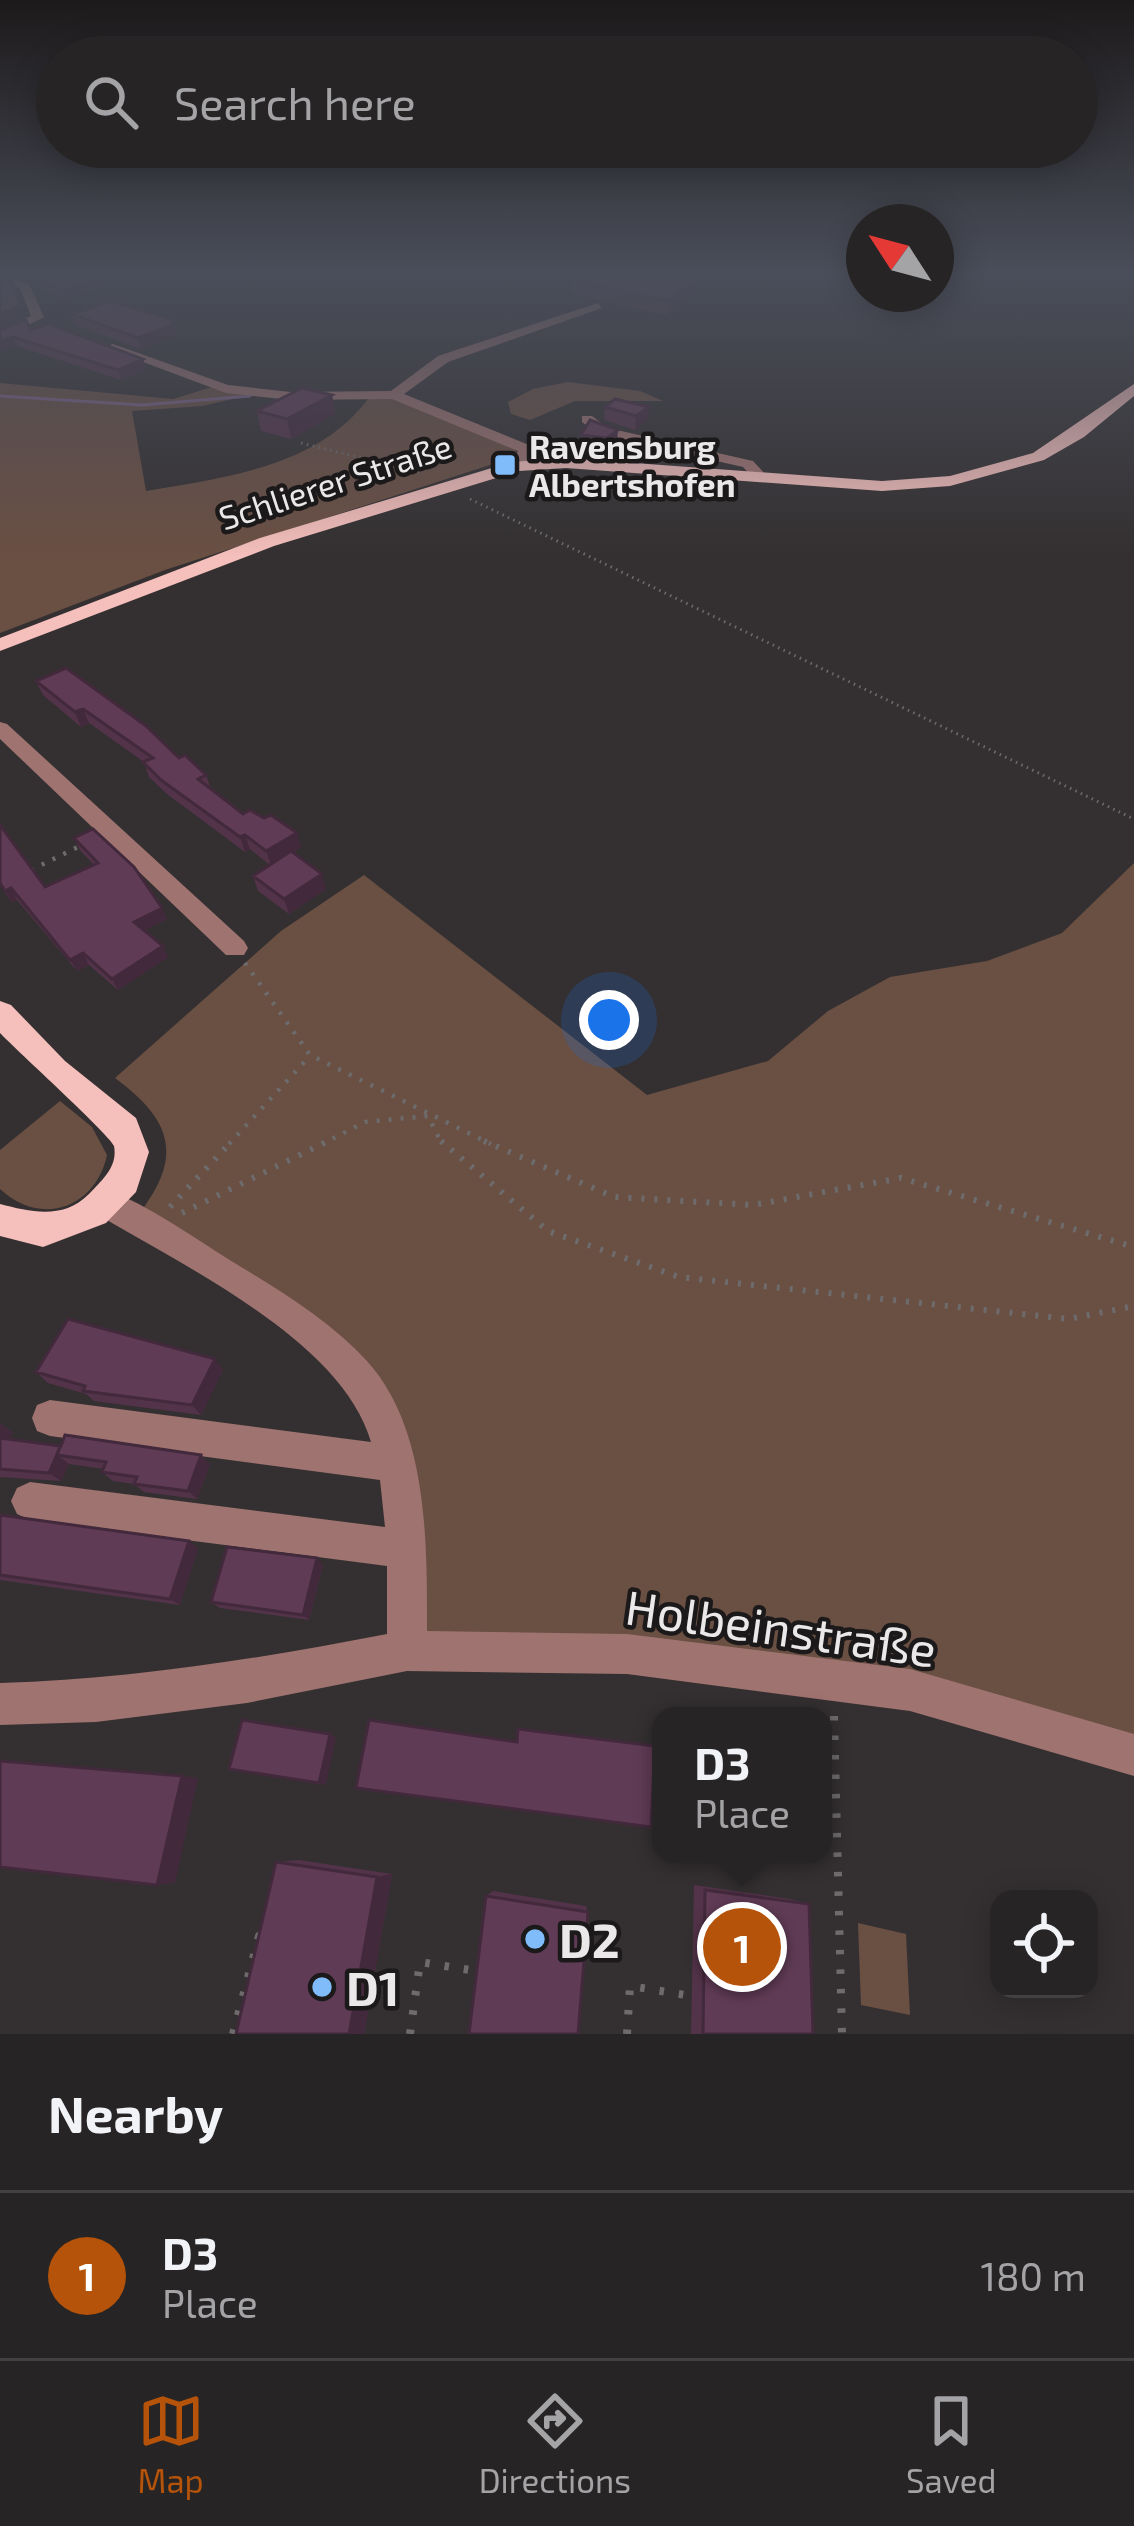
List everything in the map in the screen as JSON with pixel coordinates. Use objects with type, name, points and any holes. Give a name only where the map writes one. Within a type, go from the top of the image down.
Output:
[{"type":"main road","name":"Schlierer Straße","points":[[0,644],[208,562],[447,487],[522,458],[852,484],[933,482],[1033,458],[1072,438],[1134,388]]},
{"type":"main road","points":[[0,1013],[54,1070],[124,1128],[132,1152],[124,1180],[106,1203],[71,1223],[43,1231],[0,1220]]},
{"type":"street","points":[[167,368],[226,389],[394,395],[522,458]]},
{"type":"street","points":[[394,395],[431,368]]},
{"type":"street","points":[[587,418],[603,430],[748,464],[759,476]]},
{"type":"street","points":[[0,728],[235,948]]},
{"type":"street","points":[[106,1203],[302,1325],[371,1394],[392,1463],[408,1549],[406,1651]]},
{"type":"street","points":[[50,1418],[392,1463]]},
{"type":"street","points":[[30,1501],[408,1549]]},
{"type":"street","name":"Holbeinstraße","points":[[0,1704],[96,1701],[204,1688],[406,1651],[627,1654],[910,1690],[1134,1755]]},
{"type":"path","points":[[301,443],[404,466],[1134,819]]},
{"type":"path","points":[[32,870],[75,848]]},
{"type":"path","points":[[235,948],[310,1055],[428,1116],[614,1197],[753,1205],[902,1178],[1134,1247]]},
{"type":"path","points":[[150,1229],[310,1055]]},
{"type":"path","points":[[150,1229],[365,1122],[428,1116]]},
{"type":"path","points":[[428,1116],[445,1149],[548,1231],[679,1277],[1069,1318],[1134,1306]]},
{"type":"path","points":[[833,1680],[842,2034]]},
{"type":"path","points":[[233,2034],[259,1936],[281,1941]]},
{"type":"path","points":[[410,2034],[420,1962],[482,1972]]},
{"type":"path","points":[[627,2034],[630,1986],[692,1996]]},
{"type":"shaded area","points":[[568,382],[640,391],[663,401],[575,401],[530,420],[511,414],[508,402],[533,389]]},
{"type":"shaded area","points":[[0,383],[173,399],[212,387],[250,395],[202,406],[132,411],[146,491],[239,474],[298,453],[350,420],[370,396],[401,399],[514,447],[518,456],[165,570],[0,633]]},
{"type":"shaded area","points":[[1134,863],[1134,1755],[910,1690],[407,1651],[371,1394],[134,1220],[160,1179],[166,1143],[151,1111],[115,1078],[281,931],[364,875],[647,1095],[768,1061],[828,1011],[890,977],[987,961],[1062,933]]},
{"type":"shaded area","points":[[60,1101],[92,1127],[107,1155],[92,1188],[79,1199],[49,1209],[33,1207],[0,1189],[0,1150]]},
{"type":"shaded area","points":[[858,1923],[906,1934],[910,2015],[861,2005]]},
{"type":"building","points":[[302,388],[332,395],[287,419],[257,411]]},
{"type":"building","points":[[615,399],[649,407],[636,416],[605,407]]},
{"type":"building","points":[[590,420],[618,430],[607,438],[581,435]]},
{"type":"building","points":[[66,668],[146,726],[179,758],[185,755],[206,775],[198,779],[243,814],[250,810],[264,818],[271,815],[297,833],[266,851],[245,835],[240,837],[161,780],[143,762],[153,758],[83,709],[75,712],[36,681]]},
{"type":"building","points":[[0,825],[45,887],[98,863],[74,838],[93,829],[134,867],[162,908],[134,922],[163,946],[112,979],[83,953],[70,960],[11,888],[5,891],[0,883]]},
{"type":"building","points":[[291,851],[322,874],[284,899],[253,876]]},
{"type":"building","points":[[68,1319],[215,1359],[192,1405],[83,1391],[85,1386],[36,1372]]},
{"type":"building","points":[[65,1435],[201,1455],[188,1491],[134,1484],[137,1477],[102,1472],[106,1462],[57,1455],[60,1447],[49,1473],[0,1469],[0,1438],[61,1446]]},
{"type":"building","points":[[0,1515],[189,1541],[170,1599],[0,1575]]},
{"type":"building","points":[[227,1547],[317,1558],[303,1615],[211,1602]]},
{"type":"building","points":[[242,1720],[330,1734],[319,1783],[229,1769]]},
{"type":"building","points":[[369,1720],[517,1742],[518,1729],[652,1746],[651,1827],[356,1788]]},
{"type":"building","points":[[0,1761],[182,1776],[157,1885],[0,1867]]},
{"type":"building","name":"D1","points":[[276,1862],[377,1877],[349,2034],[236,2034]]},
{"type":"building","points":[[705,1890],[809,1904],[813,2034],[703,2034]]},
{"type":"building","name":"D2","points":[[486,1896],[588,1912],[578,2034],[469,2034]]},
{"type":"waterway","points":[[0,396],[142,405],[250,396]]},
{"type":"place","name":"Ravensburg Albertshofen","points":[[505,465]]},
{"type":"place","name":"D2","points":[[535,1939]]},
{"type":"place","name":"D3","points":[[742,1947]]},
{"type":"place","name":"D1","points":[[322,1987]]}]
